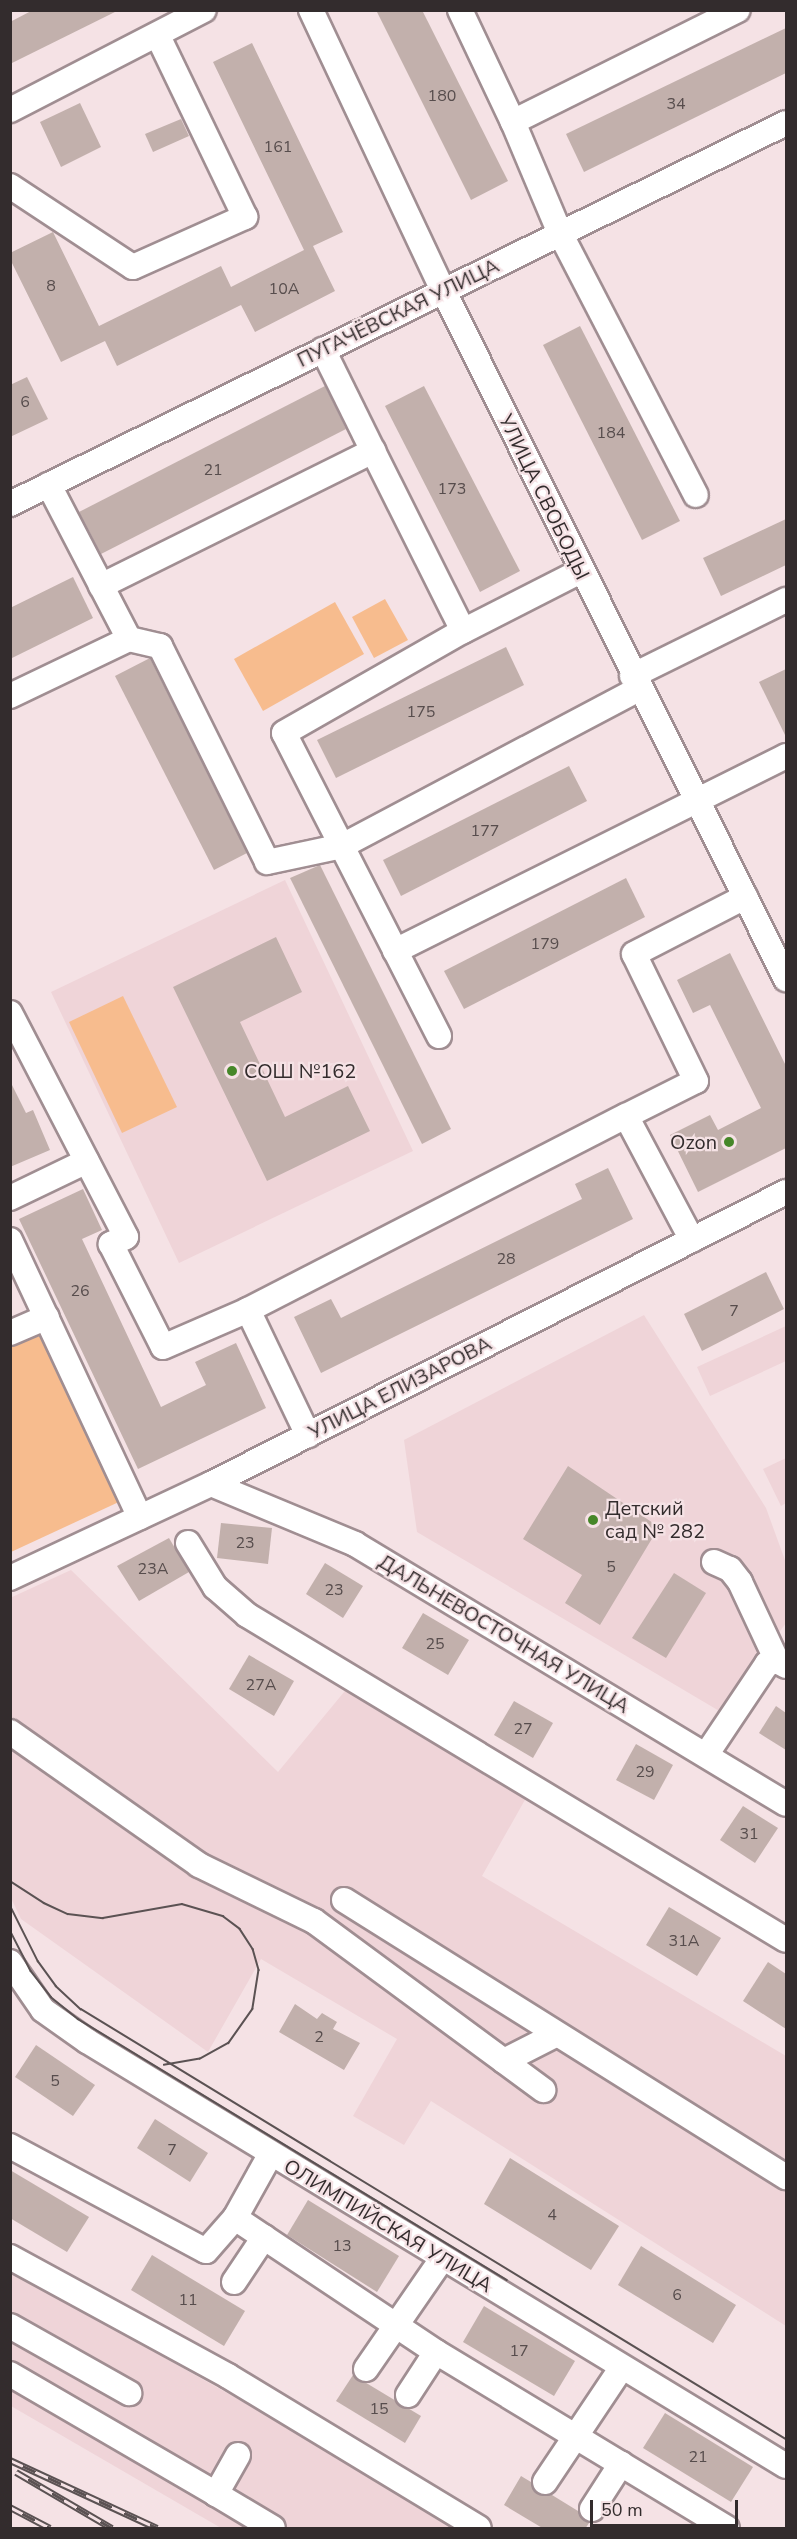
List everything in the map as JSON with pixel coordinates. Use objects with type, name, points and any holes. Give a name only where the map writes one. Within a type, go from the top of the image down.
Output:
[{"type":"street","points":[[10,110],[158,36],[204,10]]},
{"type":"street","name":"УЛИЦА СВОБОДЫ","points":[[311,10],[443,290],[636,682],[786,979]]},
{"type":"street","points":[[460,10],[513,122],[560,233],[696,495]]},
{"type":"street","points":[[513,122],[738,10]]},
{"type":"street","points":[[10,186],[133,267],[245,217],[158,36]]},
{"type":"street","name":"ПУГАЧЁВСКАЯ УЛИЦА","points":[[10,504],[786,123]]},
{"type":"street","points":[[323,350],[463,631]]},
{"type":"street","points":[[101,586],[373,451]]},
{"type":"street","points":[[49,485],[129,639]]},
{"type":"street","points":[[439,1036],[284,734],[463,631],[581,571]]},
{"type":"street","points":[[10,696],[129,639],[160,646],[267,862],[342,846],[786,600]]},
{"type":"street","points":[[395,951],[695,799],[786,756]]},
{"type":"street","points":[[10,1013],[126,1237],[111,1244],[163,1347],[248,1310],[696,1081],[634,954],[745,897]]},
{"type":"street","points":[[626,1116],[692,1240]]},
{"type":"street","points":[[10,1198],[87,1161]]},
{"type":"street","name":"УЛИЦА ЕЛИЗАРОВА","points":[[10,1578],[211,1484],[786,1192]]},
{"type":"street","points":[[10,1239],[140,1517]]},
{"type":"street","points":[[248,1310],[308,1435]]},
{"type":"street","points":[[10,1333],[47,1317]]},
{"type":"street","name":"ДАЛЬНЕВОСТОЧНАЯ УЛИЦА","points":[[211,1484],[355,1544],[786,1804]]},
{"type":"street","points":[[188,1542],[215,1587],[247,1615],[786,1940]]},
{"type":"street","points":[[706,1755],[767,1664],[783,1658],[740,1582],[730,1569],[714,1562]]},
{"type":"street","points":[[10,1732],[198,1865],[314,1921],[543,2090]]},
{"type":"street","points":[[344,1900],[786,2177]]},
{"type":"street","name":"ОЛИМПИЙСКАЯ УЛИЦА","points":[[10,1962],[43,2010],[270,2155],[786,2466]]},
{"type":"street","points":[[504,2061],[557,2034]]},
{"type":"street","points":[[10,2146],[206,2250],[235,2217],[270,2155]]},
{"type":"street","points":[[235,2217],[436,2352],[727,2529]]},
{"type":"street","points":[[234,2282],[264,2237]]},
{"type":"street","points":[[10,2257],[228,2376],[479,2529]]},
{"type":"street","points":[[366,2369],[442,2259]]},
{"type":"street","points":[[10,2326],[129,2393]]},
{"type":"street","points":[[408,2395],[436,2352]]},
{"type":"street","points":[[545,2482],[622,2367]]},
{"type":"street","points":[[10,2374],[273,2529]]},
{"type":"street","points":[[216,2494],[237,2455]]},
{"type":"street","points":[[592,2509],[621,2464]]},
{"type":"shaded area","points":[[385,599],[408,640],[374,658],[352,617]]},
{"type":"shaded area","points":[[335,602],[364,654],[263,711],[234,659]]},
{"type":"shaded area","name":"СОШ №162","points":[[285,880],[413,1151],[179,1263],[51,992]]},
{"type":"shaded area","points":[[123,996],[177,1107],[122,1133],[69,1022]]},
{"type":"shaded area","name":"Детский сад № 282","points":[[644,1315],[766,1508],[786,1563],[786,1623],[721,1712],[417,1532],[404,1440]]},
{"type":"shaded area","points":[[39,1324],[121,1501],[11,1552],[10,1338]]},
{"type":"shaded area","points":[[786,1326],[786,1361],[710,1396],[697,1367]]},
{"type":"shaded area","points":[[786,1458],[786,1503],[781,1506],[763,1469]]},
{"type":"shaded area","points":[[71,1570],[278,1772],[349,1686],[526,1798],[482,1876],[786,2056],[786,2326],[431,2101],[404,2145],[353,2116],[397,2039],[261,1959],[208,2052],[21,1919],[10,1896],[10,1598]]},
{"type":"shaded area","points":[[10,2271],[467,2528],[221,2528],[11,2406]]},
{"type":"building","points":[[33,10],[119,10],[10,64],[10,22]]},
{"type":"building","points":[[376,10],[422,10],[508,181],[471,200]]},
{"type":"building","points":[[786,28],[786,73],[584,172],[566,134]]},
{"type":"building","points":[[252,43],[343,232],[313,246],[335,291],[255,332],[241,305],[117,366],[105,341],[61,362],[10,259],[10,253],[53,232],[99,326],[221,266],[231,287],[304,250],[213,62]]},
{"type":"building","points":[[80,103],[101,147],[61,167],[40,122]]},
{"type":"building","points":[[181,119],[189,136],[153,152],[145,134]]},
{"type":"building","points":[[580,326],[680,521],[642,540],[543,345]]},
{"type":"building","points":[[27,377],[48,419],[10,437],[10,385]]},
{"type":"building","points":[[325,386],[346,429],[101,554],[79,512]]},
{"type":"building","points":[[424,386],[520,571],[480,592],[385,406]]},
{"type":"building","points":[[786,519],[786,565],[721,596],[703,558]]},
{"type":"building","points":[[73,577],[93,618],[10,659],[10,608]]},
{"type":"building","points":[[506,647],[524,685],[336,778],[317,740]]},
{"type":"building","points":[[150,658],[247,853],[214,870],[115,676]]},
{"type":"building","points":[[786,669],[786,737],[759,682]]},
{"type":"building","points":[[569,766],[587,801],[401,896],[383,860]]},
{"type":"building","points":[[320,865],[451,1129],[422,1144],[290,878]]},
{"type":"building","points":[[626,878],[645,917],[464,1009],[444,971]]},
{"type":"building","points":[[276,937],[302,992],[240,1022],[285,1117],[348,1086],[370,1131],[267,1181],[173,987]]},
{"type":"building","points":[[730,953],[786,1066],[786,1148],[698,1192],[670,1135],[710,1115],[718,1130],[761,1108],[710,1005],[693,1013],[677,980]]},
{"type":"building","points":[[10,1081],[26,1113],[33,1110],[50,1150],[10,1167]]},
{"type":"building","points":[[608,1168],[633,1219],[321,1373],[294,1317],[331,1299],[341,1318],[582,1199],[575,1184]]},
{"type":"building","points":[[83,1189],[102,1230],[82,1239],[161,1407],[206,1385],[195,1362],[236,1343],[266,1408],[138,1469],[19,1219]]},
{"type":"building","points":[[766,1272],[784,1309],[702,1351],[684,1314]]},
{"type":"building","points":[[568,1466],[659,1527],[600,1625],[565,1603],[582,1575],[523,1539]]},
{"type":"building","points":[[221,1523],[272,1528],[268,1564],[217,1558]]},
{"type":"building","points":[[169,1538],[189,1572],[139,1601],[117,1566]]},
{"type":"building","points":[[325,1563],[363,1586],[343,1618],[306,1594]]},
{"type":"building","points":[[674,1573],[706,1593],[666,1658],[632,1638]]},
{"type":"building","points":[[423,1613],[469,1640],[448,1675],[402,1648]]},
{"type":"building","points":[[249,1655],[294,1681],[274,1716],[229,1689]]},
{"type":"building","points":[[514,1701],[553,1723],[533,1758],[494,1735]]},
{"type":"building","points":[[776,1706],[786,1713],[786,1750],[759,1733]]},
{"type":"building","points":[[636,1744],[673,1765],[654,1800],[616,1780]]},
{"type":"building","points":[[743,1806],[778,1828],[755,1863],[720,1840]]},
{"type":"building","points":[[669,1907],[721,1938],[697,1976],[646,1945]]},
{"type":"building","points":[[768,1962],[786,1974],[786,2029],[743,2001]]},
{"type":"building","points":[[295,2004],[317,2019],[322,2013],[337,2022],[333,2029],[360,2043],[344,2070],[279,2032]]},
{"type":"building","points":[[36,2045],[95,2085],[73,2116],[15,2077]]},
{"type":"building","points":[[155,2119],[208,2153],[190,2182],[137,2148]]},
{"type":"building","points":[[510,2158],[619,2226],[591,2270],[484,2204]]},
{"type":"building","points":[[10,2170],[89,2217],[67,2252],[10,2218]]},
{"type":"building","points":[[308,2200],[399,2256],[377,2292],[287,2235]]},
{"type":"building","points":[[641,2246],[736,2305],[713,2343],[618,2285]]},
{"type":"building","points":[[152,2255],[245,2311],[224,2346],[131,2290]]},
{"type":"building","points":[[484,2306],[575,2361],[554,2396],[463,2342]]},
{"type":"building","points":[[353,2375],[421,2416],[405,2443],[336,2401]]},
{"type":"building","points":[[665,2413],[753,2467],[731,2502],[643,2448]]},
{"type":"building","points":[[521,2476],[531,2482],[538,2494],[552,2495],[578,2511],[589,2523],[585,2529],[544,2529],[504,2505]]},
{"type":"tram line","points":[[10,1881],[44,1903],[68,1914],[103,1918],[182,1904],[223,1916],[240,1929],[253,1949],[259,1970],[253,2009],[229,2043],[200,2059],[165,2065]]},
{"type":"tram line","points":[[10,1905],[38,1961],[56,1986],[81,2009],[786,2439]]},
{"type":"tram line","points":[[10,1930],[31,1971],[51,1997],[78,2019],[507,2280]]},
{"type":"railway","points":[[10,2460],[157,2528]]},
{"type":"railway","points":[[16,2472],[112,2528]]},
{"type":"railway","points":[[10,2507],[50,2528]]},
{"type":"place","name":"СОШ №162","points":[[232,1071]]},
{"type":"place","name":"Ozon","points":[[729,1142]]},
{"type":"place","name":"Детский сад № 282","points":[[593,1520]]}]
